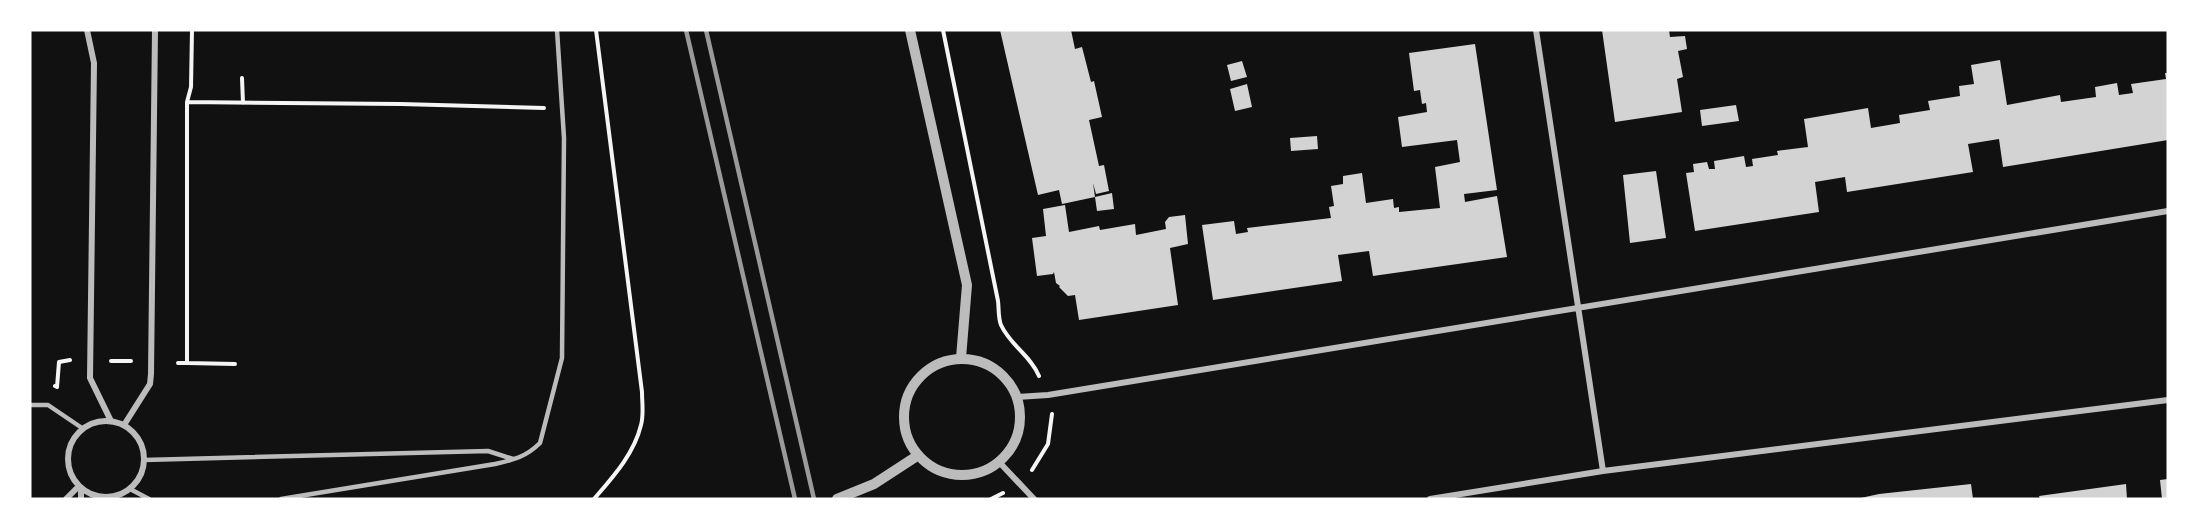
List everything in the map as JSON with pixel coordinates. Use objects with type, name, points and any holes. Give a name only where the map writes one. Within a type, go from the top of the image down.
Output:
[{"type":"street","points":[[87,30],[94,63],[90,378],[111,421]]},
{"type":"street","points":[[124,425],[150,384],[151,374],[154,30]]},
{"type":"street","points":[[910,30],[967,285],[961,358]]},
{"type":"street","points":[[1536,30],[1603,471]]},
{"type":"street","points":[[1017,397],[1048,395],[2168,211]]},
{"type":"street","points":[[961,358],[979,361],[996,369],[1009,381],[1017,397],[1022,415],[1019,433],[1012,449],[1000,463],[980,474],[957,476],[936,470],[917,456],[906,436],[903,415],[908,393],[921,375],[939,363],[961,358]]},
{"type":"street","points":[[1430,499],[1603,471],[2168,400]]},
{"type":"street","points":[[111,421],[124,425],[136,436],[142,447],[144,460],[142,473],[136,483],[117,496],[106,498],[95,496],[80,488],[73,480],[67,459],[72,442],[82,428],[93,422],[111,421]]},
{"type":"street","points":[[837,499],[874,484],[917,456]]},
{"type":"street","points":[[1000,463],[1035,499]]},
{"type":"street","points":[[66,499],[80,488]]},
{"type":"street","points":[[80,488],[81,499]]},
{"type":"street","points":[[127,499],[128,490]]},
{"type":"lane","points":[[281,499],[515,460],[530,453],[540,443],[562,358],[564,149],[557,30]]},
{"type":"lane","points":[[30,405],[48,405],[82,428]]},
{"type":"lane","points":[[144,460],[488,452],[515,460]]},
{"type":"lane","points":[[128,490],[149,499]]},
{"type":"path","points":[[187,363],[187,102],[191,87],[192,30]]},
{"type":"path","points":[[594,499],[618,472],[632,450],[642,423],[642,392],[596,30]]},
{"type":"path","points":[[943,30],[998,300],[1000,323],[1012,343],[1035,365],[1048,395],[1053,418],[1048,444],[1036,466],[1019,483]]},
{"type":"path","points":[[242,78],[243,103]]},
{"type":"path","points":[[187,102],[562,108]]},
{"type":"path","points":[[48,386],[57,387],[59,362],[73,360]]},
{"type":"path","points":[[178,363],[236,364]]},
{"type":"building","points":[[1000,30],[1071,30],[1075,49],[1082,47],[1091,82],[1094,81],[1102,117],[1089,120],[1099,166],[1104,165],[1109,191],[1096,194],[1093,183],[1095,197],[1062,204],[1059,190],[1038,195]]},
{"type":"building","points":[[1602,30],[1669,30],[1670,37],[1685,36],[1687,49],[1678,51],[1683,77],[1677,79],[1682,112],[1615,122]]},
{"type":"building","points":[[1475,44],[1497,190],[1464,194],[1465,202],[1497,196],[1507,257],[1373,276],[1369,251],[1338,255],[1342,281],[1213,300],[1202,225],[1234,221],[1236,234],[1248,232],[1247,228],[1331,218],[1329,207],[1334,206],[1331,186],[1343,184],[1343,176],[1362,173],[1366,203],[1393,199],[1394,208],[1399,207],[1399,212],[1440,208],[1435,167],[1460,162],[1457,140],[1402,147],[1398,117],[1427,112],[1426,103],[1422,104],[1420,90],[1414,91],[1409,53]]},
{"type":"building","points":[[2000,60],[2007,105],[2060,95],[2061,102],[2096,97],[2095,87],[2117,83],[2119,95],[2133,93],[2131,84],[2166,79],[2165,73],[2168,73],[2168,140],[2003,167],[1999,139],[1968,144],[1973,172],[1847,192],[1845,177],[1815,182],[1819,212],[1695,231],[1686,173],[1694,172],[1693,164],[1707,162],[1709,169],[1715,169],[1714,161],[1744,156],[1746,167],[1753,166],[1752,159],[1778,155],[1777,151],[1808,147],[1804,119],[1868,108],[1871,128],[1900,123],[1899,115],[1930,110],[1928,101],[1960,96],[1959,86],[1974,84],[1971,65]]},
{"type":"building","points":[[1242,61],[1247,77],[1231,81],[1227,65]]},
{"type":"building","points":[[1247,84],[1252,107],[1235,111],[1230,89]]},
{"type":"building","points":[[1736,105],[1739,121],[1702,126],[1700,110]]},
{"type":"building","points":[[1317,136],[1318,149],[1291,151],[1290,138]]},
{"type":"building","points":[[1656,171],[1666,238],[1630,243],[1623,175]]},
{"type":"building","points":[[1112,193],[1114,209],[1097,211],[1095,197]]},
{"type":"building","points":[[1065,205],[1069,232],[1099,226],[1100,230],[1135,224],[1136,235],[1166,229],[1165,222],[1169,217],[1185,215],[1188,244],[1170,248],[1178,305],[1079,320],[1075,295],[1068,296],[1059,287],[1054,272],[1037,276],[1032,238],[1046,236],[1043,209]]},
{"type":"building","points":[[2168,479],[2168,499],[2162,499],[2160,480]]},
{"type":"building","points":[[1971,484],[1973,499],[1856,499],[1879,494]]},
{"type":"building","points":[[2126,484],[2127,499],[2040,499],[2039,496]]},
{"type":"railway","points":[[686,30],[795,499]]},
{"type":"railway","points":[[706,30],[814,499]]}]
